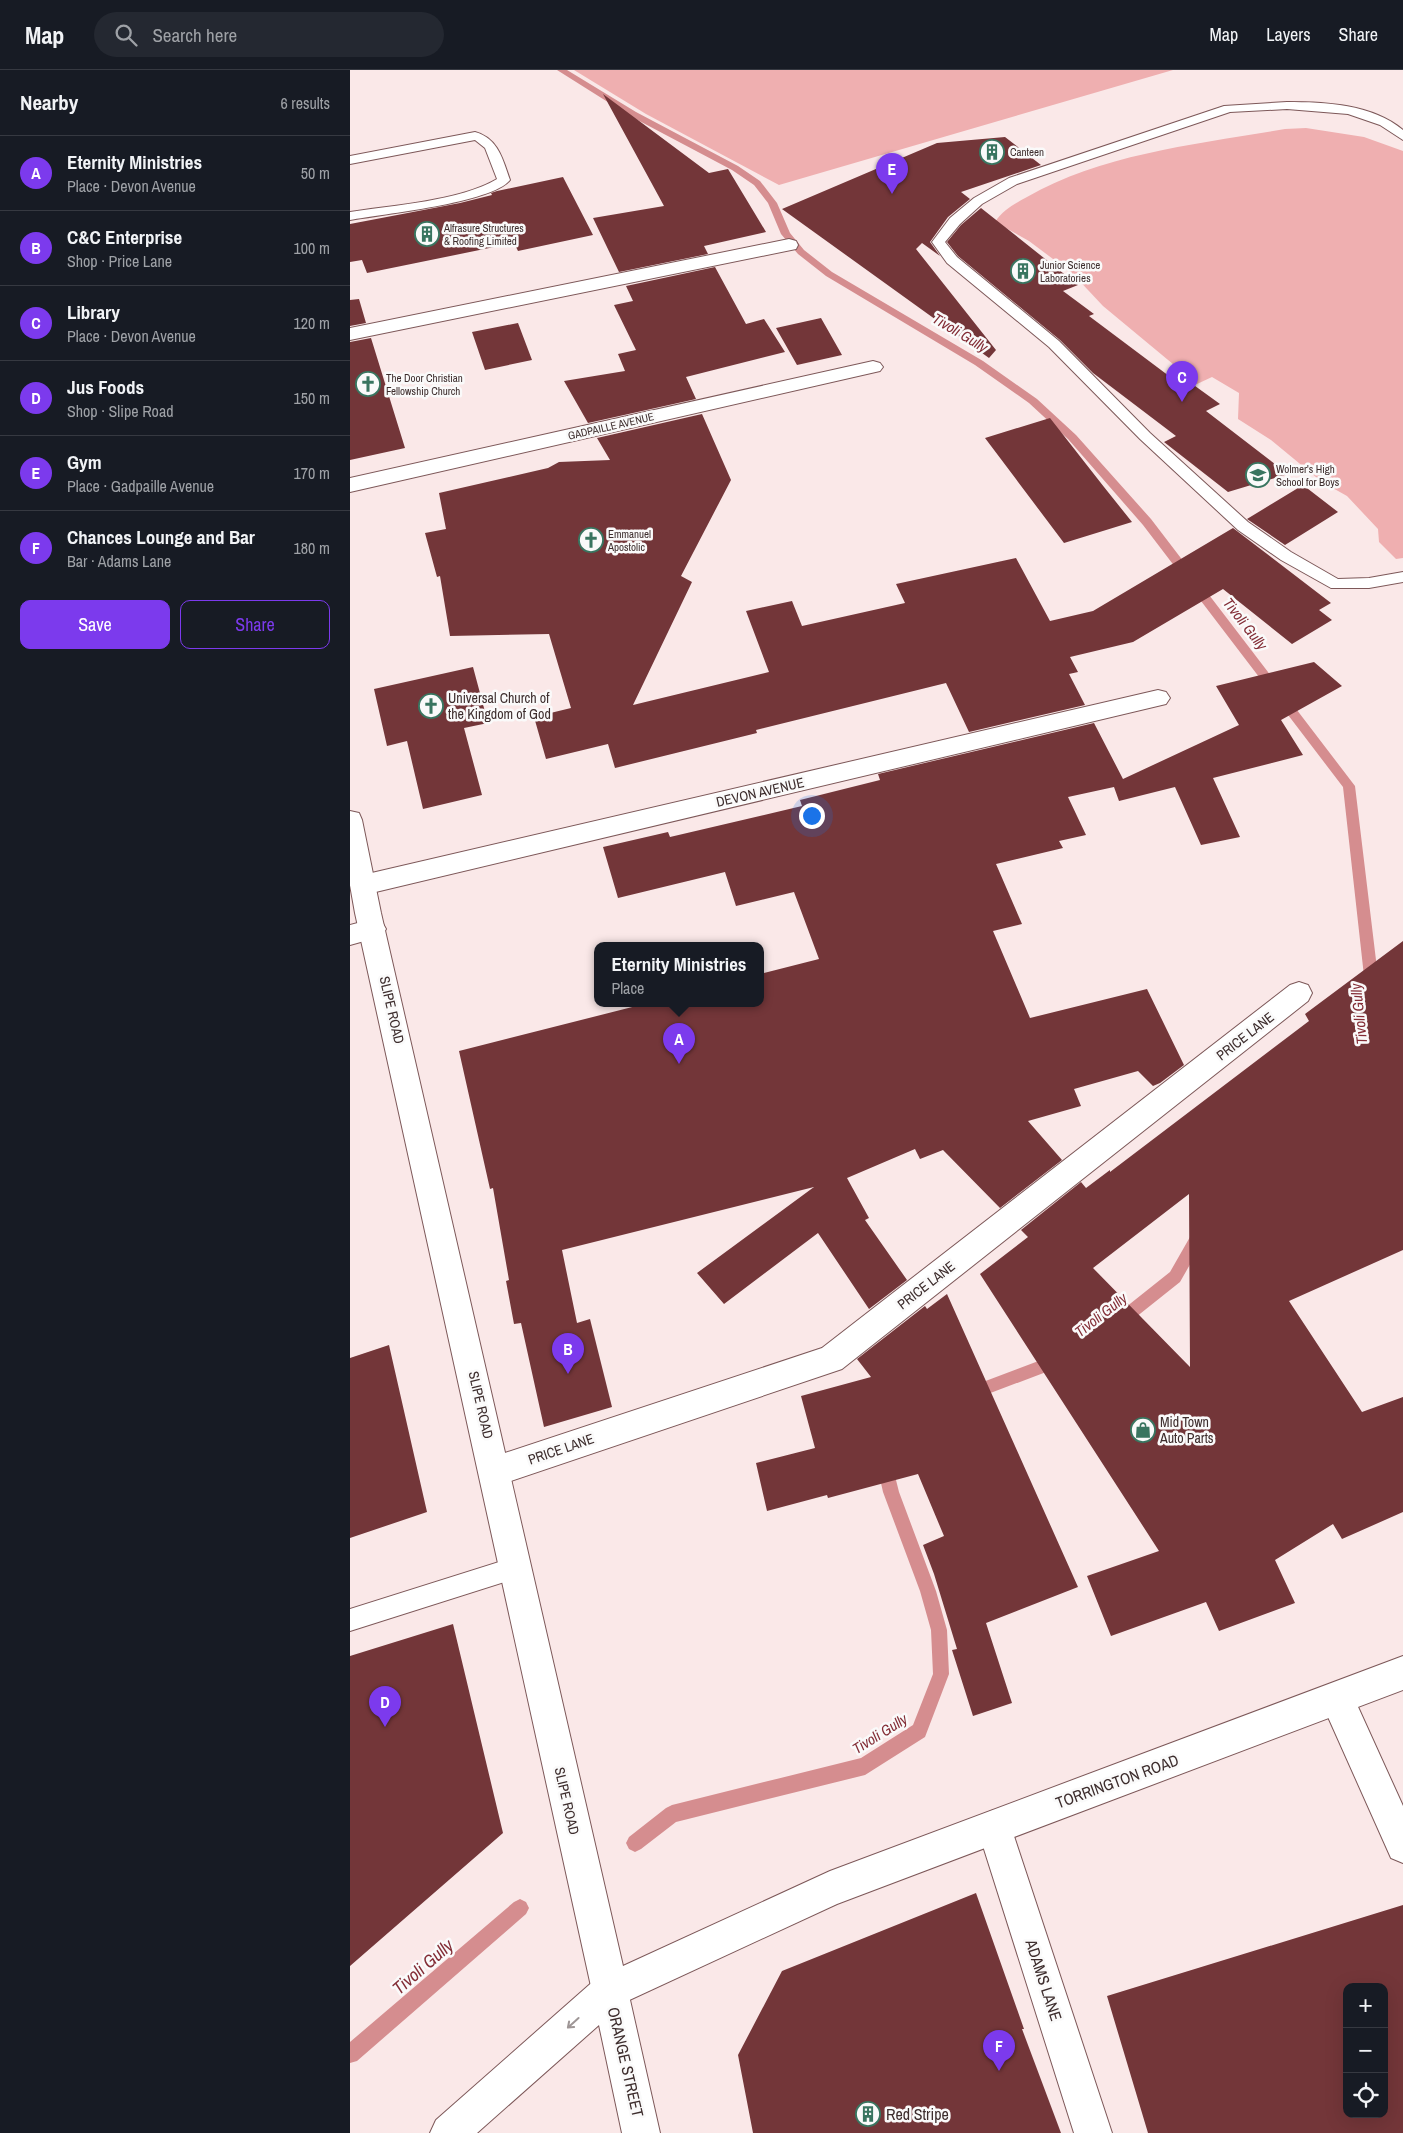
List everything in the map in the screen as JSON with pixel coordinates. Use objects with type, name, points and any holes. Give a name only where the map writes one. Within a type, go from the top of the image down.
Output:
[{"type":"street","points":[[350,334],[789,245]]},
{"type":"street","name":"GADPAILLE AVENUE","points":[[350,485],[873,366]]},
{"type":"street","name":"DEVON AVENUE","points":[[363,885],[1158,698]]},
{"type":"street","name":"SLIPE ROAD","points":[[350,820],[368,914],[362,932],[496,1471],[515,1568],[610,1991]]},
{"type":"street","name":"PRICE LANE","points":[[496,1471],[831,1359],[1299,994]]},
{"type":"street","name":"TORRINGTON ROAD","points":[[449,2133],[610,1991],[830,1889],[1403,1673]]},
{"type":"street","points":[[1337,1699],[1403,1846]]},
{"type":"street","name":"ADAMS LANE","points":[[994,1827],[1093,2133]]},
{"type":"street","name":"ORANGE STREET","points":[[610,1991],[641,2133]]},
{"type":"lane","points":[[1403,136],[1386,122],[1362,114],[1327,107],[1254,106],[1228,109],[1013,182],[978,201],[955,221],[938,242],[952,260],[1054,344],[1145,436],[1243,526],[1286,556],[1336,584],[1369,583],[1403,577]]},
{"type":"lane","points":[[350,160],[474,136],[482,137],[488,142],[504,180],[499,185],[476,193],[350,216]]},
{"type":"lane","points":[[350,1620],[515,1568]]},
{"type":"shaded area","points":[[574,70],[1173,70],[779,185],[646,114]]},
{"type":"shaded area","points":[[1306,128],[1364,137],[1403,151],[1403,558],[1396,559],[1379,542],[1378,529],[1347,496],[1322,482],[1271,440],[1238,419],[1239,393],[1212,377],[1197,384],[1103,306],[1073,274],[1029,241],[995,222],[1013,205],[1057,182],[1120,160],[1186,146],[1285,129]]},
{"type":"building","points":[[603,94],[709,173],[728,169],[766,232],[704,246],[708,254],[619,272],[593,218],[664,206]]},
{"type":"building","points":[[1005,137],[1041,165],[961,192],[970,199],[948,217],[930,242],[940,256],[922,243],[916,249],[996,350],[989,358],[782,209],[937,143]]},
{"type":"building","points":[[563,177],[593,235],[518,251],[514,243],[367,273],[362,260],[350,262],[350,224],[460,203],[492,195],[491,193],[497,191]]},
{"type":"building","points":[[981,208],[1078,285],[1063,291],[1094,314],[1089,316],[1177,382],[1184,378],[1220,404],[1206,411],[1288,474],[1228,492],[1164,442],[1176,436],[1093,373],[1060,340],[958,256],[947,242],[961,225]]},
{"type":"building","points":[[715,267],[746,324],[764,319],[785,352],[686,377],[696,399],[588,423],[564,381],[625,371],[618,354],[636,350],[614,305],[633,301],[626,286]]},
{"type":"building","points":[[359,299],[366,323],[350,326],[350,300]]},
{"type":"building","points":[[821,318],[842,355],[797,365],[776,328]]},
{"type":"building","points":[[518,323],[532,360],[485,370],[472,332]]},
{"type":"building","name":"The Door Christian Fellowship Church","points":[[371,338],[405,448],[350,460],[350,342]]},
{"type":"building","points":[[702,414],[731,480],[681,576],[692,582],[633,705],[769,672],[746,611],[792,601],[802,626],[905,603],[896,584],[1016,558],[1050,621],[1093,611],[1233,528],[1331,603],[1319,610],[1332,620],[1292,644],[1223,589],[1133,642],[1070,657],[1078,672],[1069,674],[1085,705],[969,732],[946,683],[756,730],[757,733],[615,768],[608,744],[546,759],[534,717],[571,708],[549,634],[450,636],[440,576],[437,577],[425,533],[446,529],[439,493],[548,468],[559,462],[610,460],[597,438]]},
{"type":"building","points":[[1050,418],[1132,522],[1064,543],[985,438]]},
{"type":"building","points":[[1303,485],[1338,512],[1285,545],[1247,519]]},
{"type":"building","points":[[1314,662],[1342,686],[1281,720],[1303,755],[1213,778],[1240,837],[1201,845],[1175,787],[1119,801],[1114,787],[1068,797],[1086,835],[1059,841],[1063,848],[996,864],[1022,924],[993,931],[1030,1018],[1147,989],[1184,1065],[1153,1086],[1138,1071],[1074,1089],[1081,1106],[1028,1121],[1062,1160],[1000,1208],[943,1150],[920,1159],[915,1149],[847,1178],[869,1218],[865,1220],[907,1280],[869,1309],[818,1233],[724,1304],[697,1273],[814,1187],[562,1250],[577,1323],[590,1319],[612,1407],[544,1427],[521,1323],[514,1324],[506,1281],[509,1280],[493,1188],[490,1189],[459,1051],[632,1007],[764,1007],[764,973],[819,959],[794,892],[736,906],[725,872],[618,898],[603,847],[668,832],[670,837],[802,806],[800,800],[880,780],[878,774],[1094,723],[1123,779],[1239,725],[1216,686]]},
{"type":"building","points":[[473,667],[488,723],[464,728],[482,795],[423,809],[407,741],[387,746],[374,689]]},
{"type":"building","points":[[1403,941],[1403,1250],[1289,1301],[1362,1412],[1403,1397],[1403,1512],[1342,1539],[1333,1524],[1275,1560],[1295,1603],[1219,1631],[1206,1602],[1111,1636],[1087,1576],[1159,1551],[980,1274],[1028,1237],[1021,1230],[1081,1182],[1086,1188],[1110,1170],[1110,1172],[1309,1021],[1305,1014]],"holes":[[[1189,1194],[1190,1367],[1093,1268]]]},
{"type":"building","points":[[947,1294],[1078,1587],[986,1623],[1012,1703],[973,1716],[952,1650],[957,1649],[923,1545],[944,1536],[918,1474],[828,1498],[827,1495],[767,1511],[756,1463],[815,1448],[801,1396],[871,1377],[857,1359],[925,1306],[927,1309]]},
{"type":"building","points":[[389,1345],[427,1512],[350,1538],[350,1358]]},
{"type":"building","points":[[453,1624],[503,1833],[350,1966],[350,1656]]},
{"type":"building","points":[[976,1893],[1024,2029],[1022,2029],[1061,2133],[753,2133],[738,2055],[782,1971]]},
{"type":"building","points":[[1403,1905],[1403,2133],[1148,2133],[1107,1996]]},
{"type":"waterway","name":"Tivoli Gully","points":[[561,70],[633,114],[735,168],[757,183],[772,203],[786,234],[801,252],[829,274],[979,363],[1033,401],[1072,437],[1147,522],[1349,786],[1372,985]]},
{"type":"waterway","name":"Tivoli Gully","points":[[1121,1320],[1175,1277],[1195,1242],[1200,1238]]},
{"type":"waterway","name":"Tivoli Gully","points":[[972,1393],[1057,1361]]},
{"type":"waterway","name":"Tivoli Gully","points":[[635,1843],[672,1814],[865,1766],[919,1731],[941,1674],[939,1630],[928,1591],[891,1492],[885,1465]]},
{"type":"waterway","name":"Tivoli Gully","points":[[350,2054],[520,1908]]},
{"type":"place","name":"Canteen","points":[[992,152]]},
{"type":"place","name":"Gym","points":[[892,194]]},
{"type":"place","name":"Alfrasure Structures & Roofing Limited","points":[[427,234]]},
{"type":"place","name":"Junior Science Laboratories","points":[[1023,271]]},
{"type":"place","name":"The Door Christian Fellowship Church","points":[[368,384]]},
{"type":"place","name":"Library","points":[[1182,402]]},
{"type":"place","name":"Wolmer's High School for Boys","points":[[1258,475]]},
{"type":"place","name":"Emmanuel Apostolic","points":[[591,540]]},
{"type":"place","name":"Universal Church of the Kingdom of God","points":[[431,706]]},
{"type":"place","name":"Eternity Ministries","points":[[679,1064]]},
{"type":"place","name":"C&C Enterprise","points":[[568,1374]]},
{"type":"place","name":"Mid Town Auto Parts","points":[[1143,1430]]},
{"type":"place","name":"Jus Foods","points":[[385,1727]]},
{"type":"place","name":"Chances Lounge and Bar","points":[[999,2071]]},
{"type":"place","name":"Red Stripe","points":[[868,2114]]}]
